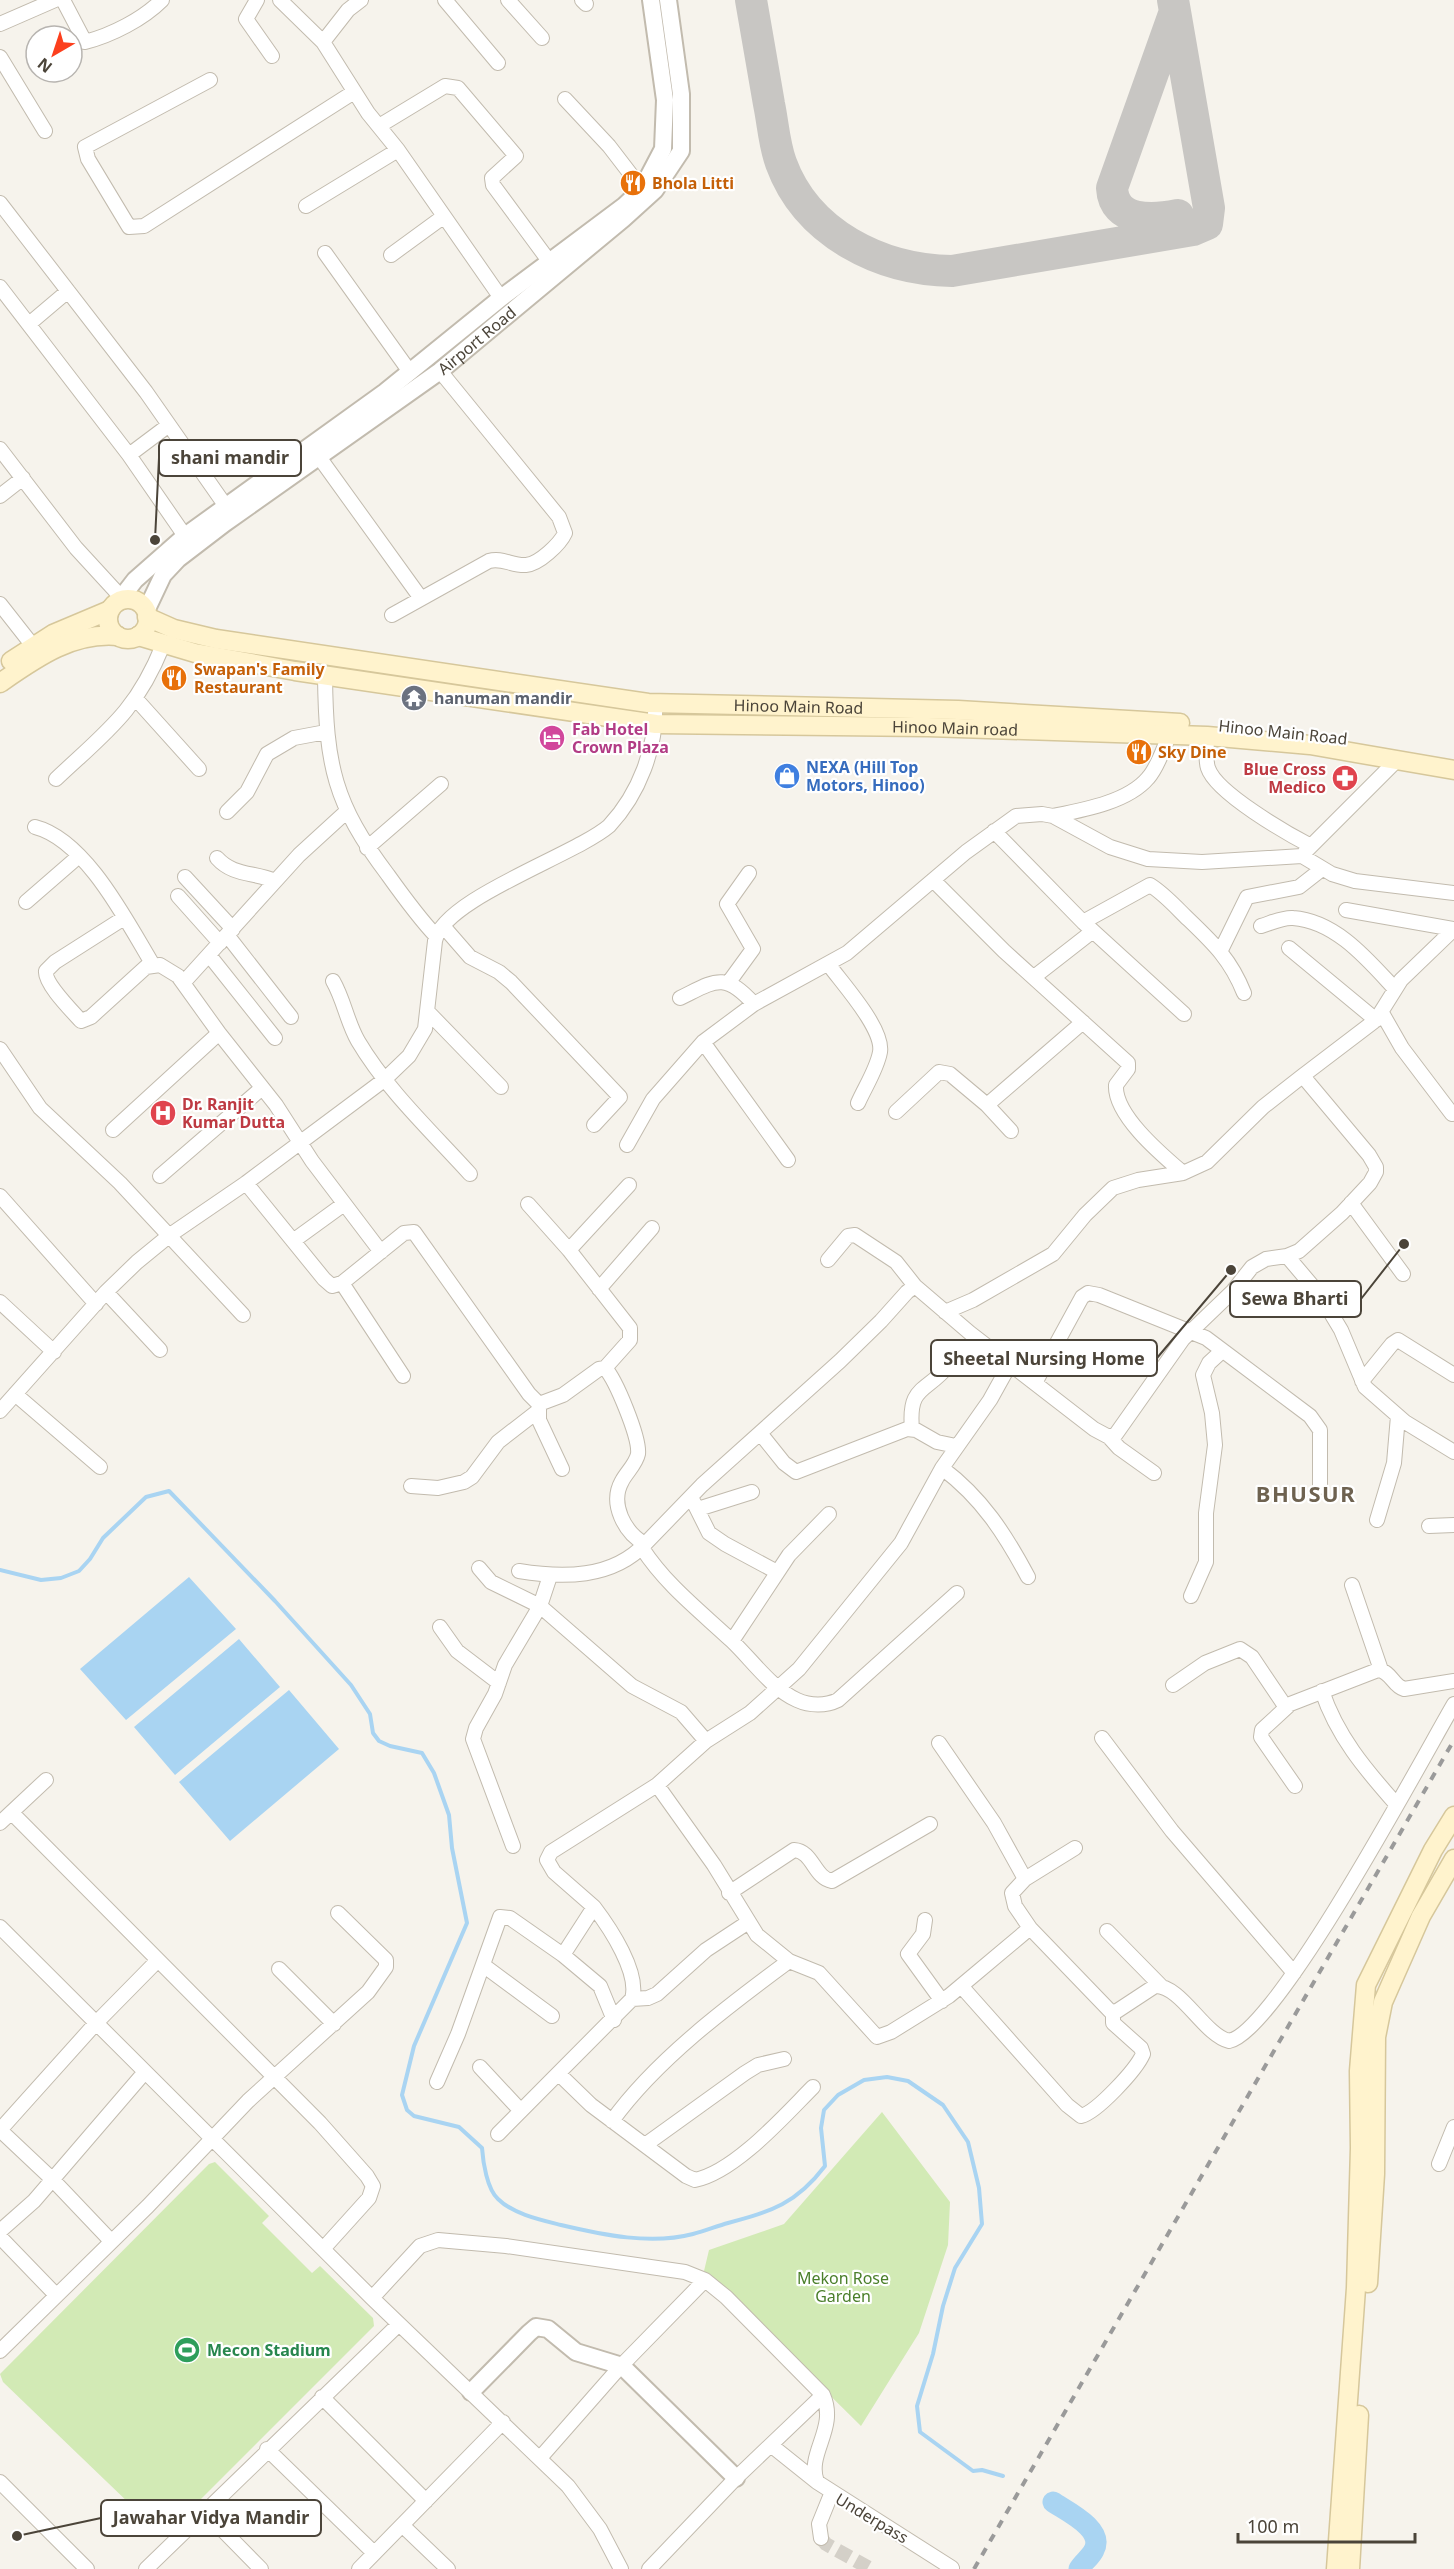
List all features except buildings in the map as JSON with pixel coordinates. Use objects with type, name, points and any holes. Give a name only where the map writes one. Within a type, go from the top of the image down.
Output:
[{"type":"main road","points":[[0,668],[33,646],[116,603],[134,600],[147,614],[146,628],[138,636],[128,639],[118,636],[97,636],[64,644],[29,663],[0,684]]},
{"type":"main road","points":[[116,603],[108,622],[118,636]]},
{"type":"main road","name":"Hinoo Main Road","points":[[147,614],[174,629],[216,639],[655,704],[958,710],[1213,724],[1312,733],[1454,757]]},
{"type":"main road","name":"Hinoo Main road","points":[[138,636],[163,645],[225,659],[325,676],[656,724],[928,727],[1208,736],[1310,745],[1454,770]]},
{"type":"main road","points":[[1336,2569],[1356,2288],[1360,2148],[1359,2071],[1366,1985],[1433,1850],[1454,1816]]},
{"type":"main road","points":[[1350,2569],[1375,2174],[1376,2037],[1383,2002],[1393,1976],[1420,1916],[1454,1858]]},
{"type":"street","points":[[0,24],[55,0]]},
{"type":"street","points":[[63,0],[85,42],[145,15],[162,0]]},
{"type":"street","points":[[257,0],[246,19],[272,56]]},
{"type":"street","points":[[280,0],[323,42],[354,92],[398,150],[501,298]]},
{"type":"street","points":[[323,42],[345,5],[361,0]]},
{"type":"street","points":[[445,0],[498,63]]},
{"type":"street","points":[[508,0],[542,38]]},
{"type":"street","name":"Airport Road","points":[[147,614],[164,575],[178,559],[315,452],[501,298],[624,206],[642,189],[663,149],[665,100],[651,0]]},
{"type":"street","name":"Airport Road","points":[[116,603],[135,580],[225,505],[315,452],[440,371],[655,190],[681,151],[681,94],[668,0]]},
{"type":"street","points":[[0,57],[45,131]]},
{"type":"street","points":[[210,80],[85,147],[88,159],[129,227],[144,226],[354,92]]},
{"type":"street","points":[[379,126],[445,86],[458,88],[516,156],[492,178],[493,185],[549,261]]},
{"type":"street","points":[[565,99],[609,146],[642,189]]},
{"type":"street","points":[[306,206],[398,150]]},
{"type":"street","points":[[0,203],[169,425],[225,505]]},
{"type":"street","points":[[391,255],[443,217]]},
{"type":"street","points":[[325,253],[410,372]]},
{"type":"street","points":[[0,287],[129,455],[185,536]]},
{"type":"street","points":[[29,324],[68,291]]},
{"type":"street","points":[[392,615],[420,597],[489,561],[496,559],[518,564],[534,563],[558,543],[565,533],[559,517],[440,371]]},
{"type":"street","points":[[129,455],[169,425]]},
{"type":"street","points":[[0,449],[116,603]]},
{"type":"street","points":[[315,452],[420,597]]},
{"type":"street","points":[[0,496],[23,478]]},
{"type":"street","points":[[0,604],[33,646]]},
{"type":"street","points":[[56,779],[113,727],[136,699],[151,676],[163,645]]},
{"type":"street","points":[[325,676],[326,732],[332,768],[346,812],[367,848],[440,931],[470,957],[499,972],[511,982],[620,1097],[594,1125]]},
{"type":"street","points":[[136,699],[199,769]]},
{"type":"street","points":[[1,1408],[106,1292],[170,1235],[300,1143],[384,1080],[409,1056],[421,1040],[429,1013],[440,931],[508,881],[609,826],[622,810],[642,773],[651,750],[656,724],[655,704]]},
{"type":"street","points":[[227,812],[247,792],[267,754],[294,738],[326,732]]},
{"type":"street","points":[[1053,816],[1100,804],[1138,788],[1149,777],[1169,736]]},
{"type":"street","points":[[1208,736],[1207,765],[1215,778],[1260,817],[1306,851],[1322,869],[1355,881],[1454,893]]},
{"type":"street","points":[[627,1145],[653,1099],[703,1042],[754,1004],[829,965],[880,927],[933,879],[1016,816],[1042,814],[1053,816],[1110,847],[1148,859],[1202,862],[1306,851],[1397,760]]},
{"type":"street","points":[[367,848],[441,784]]},
{"type":"street","points":[[184,982],[275,881],[346,812]]},
{"type":"street","points":[[35,827],[58,836],[79,856],[124,918],[153,965]]},
{"type":"street","points":[[994,831],[1088,926],[1184,1014]]},
{"type":"street","points":[[26,902],[79,856]]},
{"type":"street","points":[[217,858],[229,870],[275,881]]},
{"type":"street","points":[[1221,950],[1247,897],[1299,887],[1322,869]]},
{"type":"street","points":[[729,982],[753,949],[727,904],[749,873]]},
{"type":"street","points":[[185,877],[227,936],[291,1017]]},
{"type":"street","points":[[933,879],[1004,951],[1128,1063],[1128,1069],[1116,1085],[1119,1102],[1148,1140],[1183,1173]]},
{"type":"street","points":[[1034,977],[1088,926],[1150,885],[1163,894],[1221,950],[1236,973],[1244,993]]},
{"type":"street","points":[[178,896],[227,936]]},
{"type":"street","points":[[1346,910],[1454,929]]},
{"type":"street","points":[[124,918],[55,962],[45,973],[47,980],[81,1021],[91,1017],[138,973],[153,965],[168,969],[184,982],[381,1252]]},
{"type":"street","points":[[1261,926],[1286,918],[1317,925],[1355,948],[1395,989]]},
{"type":"street","points":[[945,1312],[988,1292],[1053,1254],[1085,1215],[1113,1188],[1137,1180],[1183,1173],[1207,1162],[1263,1107],[1379,1017],[1395,989],[1454,929]]},
{"type":"street","points":[[1289,948],[1379,1017],[1452,1114]]},
{"type":"street","points":[[209,955],[275,1038]]},
{"type":"street","points":[[829,965],[866,1016],[879,1041],[880,1050],[876,1064],[858,1103]]},
{"type":"street","points":[[333,981],[342,995],[354,1035],[384,1080],[470,1174]]},
{"type":"street","points":[[680,998],[713,982],[729,982],[754,1004]]},
{"type":"street","points":[[429,1013],[501,1087]]},
{"type":"street","points":[[987,1105],[1083,1022]]},
{"type":"street","points":[[113,1130],[219,1033]]},
{"type":"street","points":[[703,1042],[788,1160]]},
{"type":"street","points":[[0,1049],[40,1108],[120,1183],[243,1315]]},
{"type":"street","points":[[896,1112],[939,1072],[950,1074],[987,1105],[1011,1131]]},
{"type":"street","points":[[1109,1437],[1118,1431],[1191,1330],[1233,1291],[1252,1267],[1266,1260],[1299,1251],[1351,1203],[1374,1177],[1376,1167],[1307,1081],[1305,1074]]},
{"type":"street","points":[[160,1176],[262,1088]]},
{"type":"street","points":[[246,1183],[327,1283],[336,1286],[404,1233],[414,1232],[538,1407],[562,1469]]},
{"type":"street","points":[[568,1250],[629,1185]]},
{"type":"street","points":[[0,1196],[96,1304]]},
{"type":"street","points":[[1351,1203],[1403,1274]]},
{"type":"street","points":[[293,1241],[344,1204]]},
{"type":"street","points":[[411,1486],[438,1488],[464,1482],[472,1477],[498,1442],[538,1407],[563,1395],[599,1369],[605,1368],[626,1346],[631,1335],[626,1322],[528,1204]]},
{"type":"street","points":[[599,1289],[652,1228]]},
{"type":"street","points":[[828,1260],[848,1236],[855,1234],[896,1262],[915,1286],[1010,1364],[1154,1473]]},
{"type":"street","points":[[1287,1256],[1324,1302],[1349,1345],[1362,1381],[1371,1394],[1398,1416],[1454,1452]]},
{"type":"street","points":[[342,1283],[403,1376]]},
{"type":"street","points":[[519,1571],[550,1576],[584,1575],[613,1566],[644,1546],[694,1503],[760,1433],[840,1360],[915,1286]]},
{"type":"street","points":[[106,1292],[160,1350]]},
{"type":"street","points":[[1035,1383],[1085,1294],[1099,1295],[1191,1330],[1316,1421],[1320,1430],[1320,1487]]},
{"type":"street","points":[[0,1302],[54,1352]]},
{"type":"street","points":[[1362,1381],[1392,1344],[1398,1340],[1454,1375]]},
{"type":"street","points":[[1191,1596],[1206,1562],[1206,1513],[1215,1445],[1212,1413],[1203,1375],[1209,1363],[1222,1351]]},
{"type":"street","points":[[498,2134],[614,2020],[632,1999],[634,1990],[628,1965],[594,1907],[554,1872],[548,1864],[548,1856],[565,1842],[657,1785],[706,1741],[736,1724],[799,1670],[880,1571],[911,1526],[942,1468],[990,1400],[1010,1364]]},
{"type":"street","points":[[912,1429],[910,1412],[915,1398],[924,1386],[948,1366]]},
{"type":"street","points":[[605,1368],[638,1444],[636,1459],[618,1490],[618,1508],[624,1523],[644,1546],[672,1586],[732,1641],[778,1688],[800,1701],[824,1704],[838,1700],[957,1593]]},
{"type":"street","points":[[15,1394],[100,1467]]},
{"type":"street","points":[[1377,1520],[1394,1463],[1398,1416]]},
{"type":"street","points":[[760,1433],[784,1463],[796,1472],[912,1429],[933,1440],[956,1446]]},
{"type":"street","points":[[942,1468],[985,1506],[1028,1577]]},
{"type":"street","points":[[694,1503],[752,1492]]},
{"type":"street","points":[[694,1503],[706,1528],[715,1538],[777,1572]]},
{"type":"street","points":[[732,1641],[799,1542],[829,1514]]},
{"type":"street","points":[[1429,1526],[1454,1525]]},
{"type":"street","points":[[479,1568],[491,1582],[540,1606],[632,1686],[681,1712],[706,1741]]},
{"type":"street","points":[[513,1846],[473,1739],[509,1658],[540,1606],[550,1576]]},
{"type":"street","points":[[1353,1585],[1381,1670],[1404,1689],[1454,1681]]},
{"type":"street","points":[[440,1627],[457,1651],[499,1683]]},
{"type":"street","points":[[1173,1685],[1205,1663],[1231,1651],[1245,1650],[1252,1657],[1279,1701],[1288,1706]]},
{"type":"street","points":[[1295,1786],[1260,1734],[1288,1706],[1381,1670]]},
{"type":"street","points":[[1322,1691],[1335,1724],[1347,1743],[1396,1803]]},
{"type":"street","points":[[1107,1931],[1161,1986],[1171,1991],[1216,2034],[1230,2041],[1245,2033],[1294,1973],[1323,1932],[1454,1704]]},
{"type":"street","points":[[1102,1738],[1179,1839],[1294,1973]]},
{"type":"street","points":[[939,1743],[994,1823],[1025,1879]]},
{"type":"street","points":[[0,1823],[46,1780]]},
{"type":"street","points":[[657,1785],[684,1821],[747,1923],[771,1948],[789,1961],[819,1973],[878,2037],[891,2032],[962,1987],[1030,1928]]},
{"type":"street","points":[[12,1813],[346,2151],[373,2186],[369,2198],[323,2249]]},
{"type":"street","points":[[729,1893],[794,1850],[805,1854],[824,1878],[832,1881],[930,1824]]},
{"type":"street","points":[[962,1987],[1066,2105],[1081,2116],[1094,2110],[1137,2065],[1143,2054],[1141,2048],[1113,2023],[1113,2012],[1030,1928],[1012,1895],[1025,1879],[1075,1848]]},
{"type":"street","points":[[563,1955],[594,1907]]},
{"type":"street","points":[[0,2351],[213,2140],[248,2101],[368,1992],[387,1963],[338,1913]]},
{"type":"street","points":[[437,2082],[458,2034],[498,1920],[502,1916],[510,1918],[563,1955],[600,1986],[614,2020]]},
{"type":"street","points":[[926,1920],[922,1934],[908,1954],[942,2001]]},
{"type":"street","points":[[632,1999],[648,1998],[657,1994],[706,1950],[747,1923]]},
{"type":"street","points":[[0,1927],[372,2298],[540,2458],[585,2507],[621,2569]]},
{"type":"street","points":[[111,2241],[52,2179],[0,2130],[96,2023],[158,1960]]},
{"type":"street","points":[[612,2121],[630,2098],[680,2050],[789,1961]]},
{"type":"street","points":[[483,1965],[552,2016]]},
{"type":"street","points":[[279,1969],[334,2024]]},
{"type":"street","points":[[1113,2012],[1145,1991],[1161,1986]]},
{"type":"street","points":[[645,2145],[745,2073],[758,2065],[784,2059]]},
{"type":"street","points":[[480,2067],[521,2111]]},
{"type":"street","points":[[0,2231],[16,2219],[144,2073]]},
{"type":"street","points":[[559,2074],[612,2121],[691,2179],[701,2179],[738,2157],[813,2086]]},
{"type":"street","points":[[1438,2164],[1454,2127]]},
{"type":"street","points":[[0,2237],[56,2295]]},
{"type":"street","points":[[372,2298],[420,2246],[438,2240],[506,2246],[664,2267],[705,2280],[742,2313],[823,2395],[829,2414],[815,2466],[817,2482]]},
{"type":"street","points":[[540,2458],[622,2366],[705,2280]]},
{"type":"street","points":[[146,2569],[267,2449],[399,2324]]},
{"type":"street","points":[[471,2392],[536,2327],[548,2329],[576,2352],[622,2366],[736,2478]]},
{"type":"street","points":[[649,2569],[736,2478],[823,2395]]},
{"type":"street","points":[[322,2397],[426,2501]]},
{"type":"street","points":[[359,2569],[503,2422]]},
{"type":"street","points":[[772,2446],[832,2493]]},
{"type":"street","points":[[267,2449],[374,2553]]},
{"type":"street","points":[[0,2482],[87,2569]]},
{"type":"street","name":"Underpass","points":[[821,2538],[819,2524],[832,2493],[952,2568]]},
{"type":"street","points":[[204,2511],[261,2569]]},
{"type":"street","points":[[402,2525],[448,2569]]},
{"type":"green space","name":"Mekon Rose Garden","points":[[882,2112],[950,2202],[948,2245],[919,2333],[861,2426],[704,2271],[709,2250],[784,2224]]},
{"type":"green space","name":"Mecon Stadium","points":[[215,2162],[269,2216],[262,2223],[312,2273],[320,2266],[373,2318],[374,2326],[166,2534],[158,2531],[3,2382],[0,2374],[209,2164]]},
{"type":"water","points":[[189,1577],[236,1629],[126,1720],[80,1669]]},
{"type":"water","points":[[239,1639],[280,1687],[175,1775],[134,1727]]},
{"type":"water","points":[[289,1690],[339,1749],[230,1841],[179,1782]]},
{"type":"waterway","points":[[0,1570],[41,1580],[61,1578],[79,1571],[90,1559],[103,1538],[146,1497],[169,1491],[275,1601],[351,1685],[370,1714],[373,1733],[379,1741],[390,1746],[422,1753],[434,1773],[449,1815],[452,1848],[467,1923],[414,2046],[402,2095],[407,2110],[414,2116],[459,2127],[482,2148],[491,2189],[494,2195],[511,2209],[545,2221],[610,2235],[661,2239],[693,2234],[770,2210],[793,2198],[804,2189],[825,2166],[821,2128],[824,2110],[838,2095],[864,2080],[887,2077],[908,2081],[943,2105],[968,2142],[979,2188],[982,2224],[955,2268],[943,2306],[933,2354],[917,2406],[920,2432],[973,2471],[982,2470],[1003,2476]]},
{"type":"waterway","points":[[1053,2502],[1075,2516],[1094,2535],[1096,2542],[1094,2550],[1079,2569]]},
{"type":"taxiway","points":[[751,0],[779,156],[793,188],[809,210],[828,228],[874,255],[899,264],[952,271],[1193,230],[1207,224],[1209,208],[1173,0]]},
{"type":"taxiway","points":[[1174,14],[1112,188],[1114,199],[1127,213],[1147,218],[1178,215]]},
{"type":"tunnel","points":[[821,2538],[826,2544],[871,2569]]},
{"type":"railway","points":[[974,2569],[1454,1740]]},
{"type":"place","name":"Bhola Litti","points":[[633,183]]},
{"type":"place","name":"shani mandir","points":[[155,540]]},
{"type":"place","name":"Swapan's Family Restaurant","points":[[174,678]]},
{"type":"place","name":"hanuman mandir","points":[[414,698]]},
{"type":"place","name":"Fab Hotel Crown Plaza","points":[[552,738]]},
{"type":"place","name":"Sky Dine","points":[[1139,752]]},
{"type":"place","name":"NEXA (Hill Top Motors, Hinoo)","points":[[787,776]]},
{"type":"place","name":"Blue Cross Medico","points":[[1345,778]]},
{"type":"place","name":"Dr. Ranjit Kumar Dutta","points":[[163,1113]]},
{"type":"place","name":"Sewa Bharti","points":[[1404,1244]]},
{"type":"place","name":"Sheetal Nursing Home","points":[[1231,1270]]},
{"type":"place","name":"Mecon Stadium","points":[[187,2350]]},
{"type":"place","name":"Jawahar Vidya Mandir","points":[[17,2536]]},
{"type":"district","name":"BHUSUR","points":[[1306,1493]]}]
